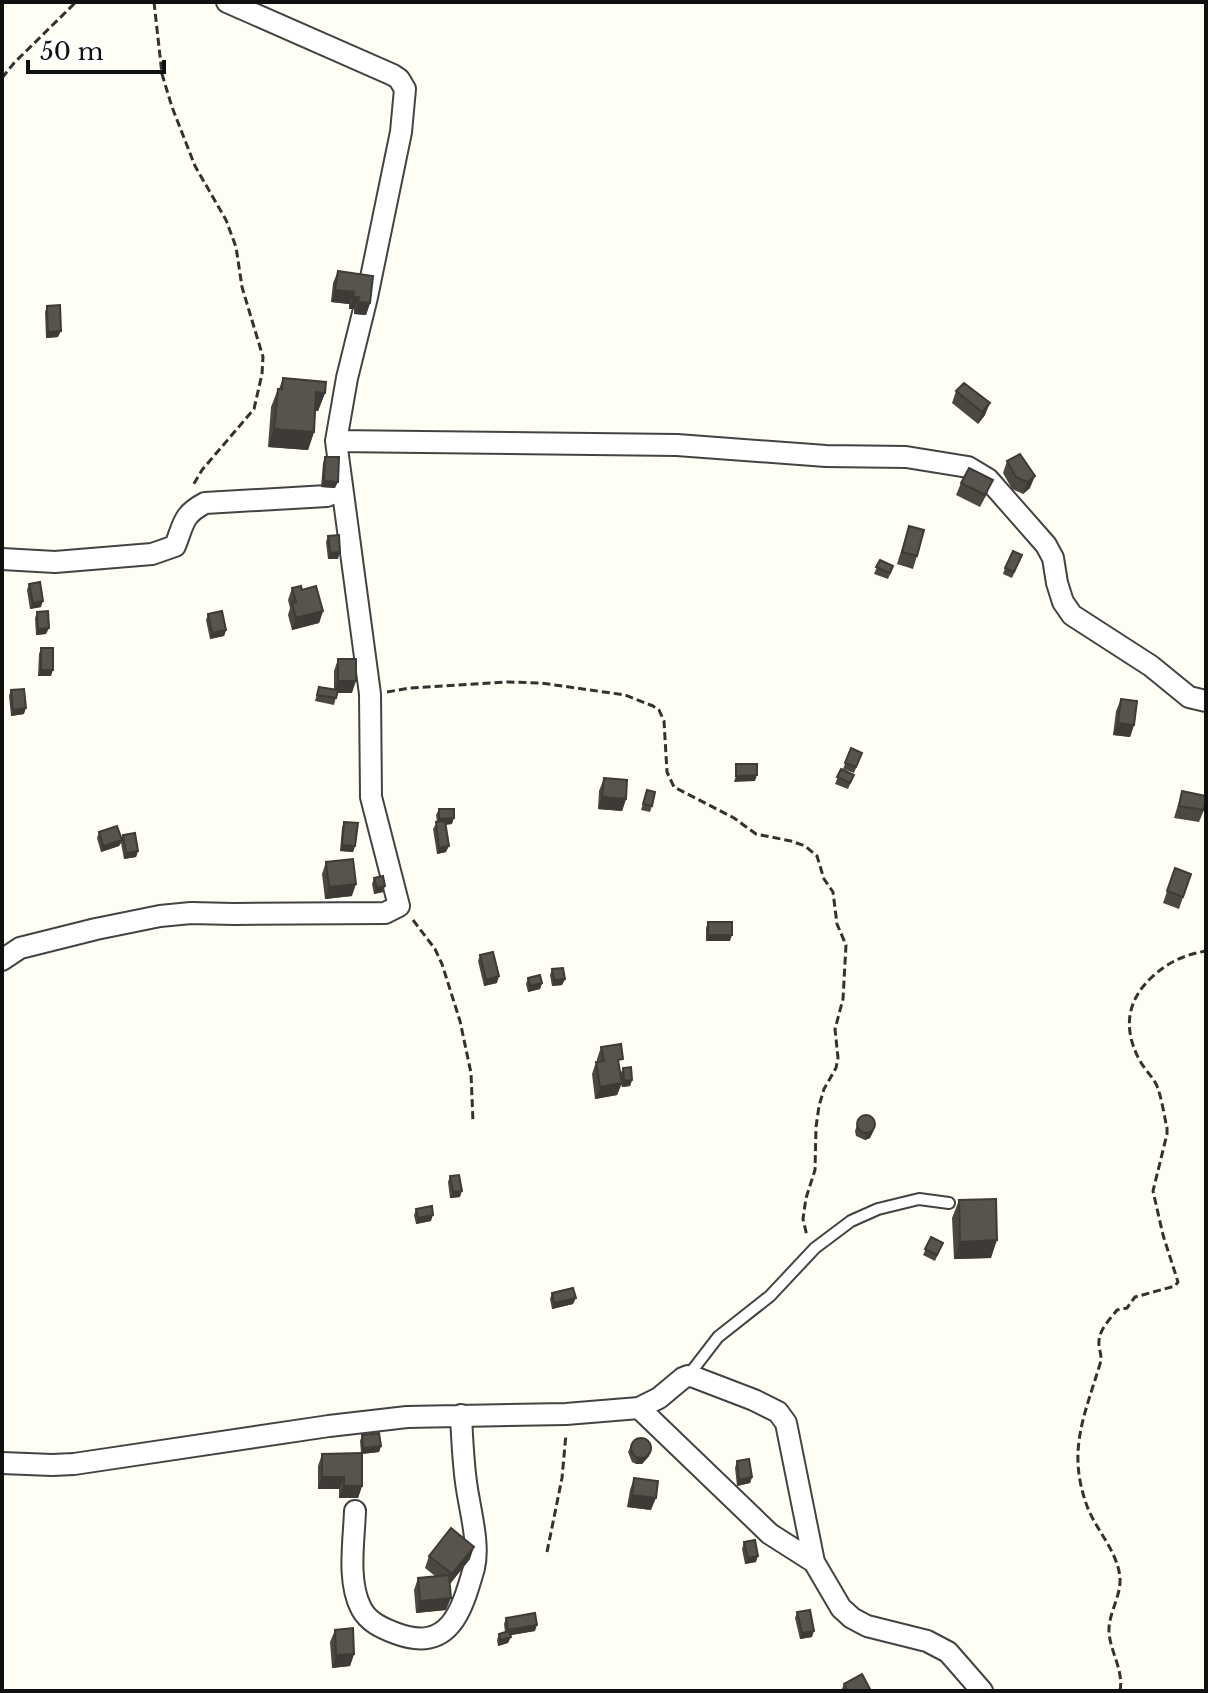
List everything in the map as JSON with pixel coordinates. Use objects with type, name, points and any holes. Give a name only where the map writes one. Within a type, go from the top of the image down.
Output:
[{"type":"street","points":[[2,960],[20,948],[160,916],[191,913],[385,913],[399,906],[371,797],[370,694],[336,441],[401,132],[405,89],[393,75],[227,2]]},
{"type":"street","points":[[336,441],[677,445],[826,456],[906,457],[968,467],[988,479],[1046,545],[1053,558],[1063,602],[1072,615],[1151,666],[1189,697],[1206,701]]},
{"type":"street","points":[[2,559],[55,562],[162,551],[175,546],[186,516],[205,503],[327,496],[341,489]]},
{"type":"street","points":[[2,1463],[74,1464],[407,1417],[566,1414],[639,1408],[659,1398],[688,1376],[694,1377],[754,1400],[783,1416],[814,1562],[841,1608],[867,1626],[927,1641],[948,1652],[982,1691]]},
{"type":"street","points":[[639,1408],[770,1534],[814,1562]]},
{"type":"street","points":[[355,1511],[353,1577],[362,1611],[381,1628],[405,1637],[428,1639],[443,1633],[460,1608],[475,1559],[461,1415]]},
{"type":"lane","points":[[688,1376],[718,1337],[770,1296],[813,1251],[851,1221],[878,1209],[919,1199],[949,1203]]},
{"type":"path","points":[[2,78],[76,2]]},
{"type":"path","points":[[154,2],[165,85],[195,166],[226,220],[236,247],[242,287],[263,357],[254,409],[202,470],[190,491],[186,516]]},
{"type":"path","points":[[370,694],[410,688],[506,682],[541,683],[625,695],[659,710],[664,721],[667,772],[674,787],[734,818],[756,834],[805,846],[817,856],[824,879],[833,892],[837,924],[846,945],[843,999],[835,1029],[838,1058],[819,1106],[815,1170],[803,1219],[813,1251]]},
{"type":"path","points":[[399,906],[420,927],[442,964],[467,1046],[473,1122]]},
{"type":"path","points":[[1120,1691],[1122,1684],[1109,1634],[1120,1580],[1112,1554],[1083,1493],[1077,1462],[1078,1437],[1084,1408],[1101,1361],[1099,1341],[1105,1327],[1117,1310],[1127,1308],[1135,1297],[1175,1286],[1178,1282],[1153,1191],[1167,1128],[1156,1083],[1140,1061],[1131,1036],[1131,1005],[1148,980],[1164,967],[1177,958],[1206,951]]},
{"type":"path","points":[[547,1552],[566,1452],[566,1414]]},
{"type":"building","points":[[338,271],[373,276],[370,303],[358,302],[359,297],[353,297],[354,292],[335,290]]},
{"type":"building","points":[[60,305],[61,331],[48,332],[47,306]]},
{"type":"building","points":[[283,378],[326,382],[325,393],[316,392],[314,432],[274,429],[278,389],[282,389]]},
{"type":"building","points":[[964,383],[990,403],[982,412],[956,391]]},
{"type":"building","points":[[1020,454],[1035,476],[1027,482],[1016,477],[1007,461]]},
{"type":"building","points":[[325,457],[339,457],[338,482],[324,481]]},
{"type":"building","points":[[969,468],[993,480],[985,495],[961,483]]},
{"type":"building","points":[[909,526],[924,530],[917,556],[902,552]]},
{"type":"building","points":[[339,535],[340,552],[330,553],[328,536]]},
{"type":"building","points":[[1013,551],[1022,555],[1014,572],[1005,568]]},
{"type":"building","points":[[880,560],[893,566],[890,573],[876,567]]},
{"type":"building","points":[[40,582],[43,601],[33,603],[29,584]]},
{"type":"building","points":[[301,586],[302,590],[316,586],[323,611],[296,618],[292,588]]},
{"type":"building","points":[[48,611],[49,628],[38,629],[37,612]]},
{"type":"building","points":[[222,611],[226,630],[212,633],[208,614]]},
{"type":"building","points":[[41,648],[53,648],[53,670],[41,670]]},
{"type":"building","points":[[338,659],[356,659],[356,681],[338,681]]},
{"type":"building","points":[[319,687],[338,690],[336,698],[317,695]]},
{"type":"building","points":[[24,689],[26,708],[13,710],[11,690]]},
{"type":"building","points":[[1121,699],[1137,701],[1134,725],[1118,723]]},
{"type":"building","points":[[851,748],[862,753],[856,767],[845,763]]},
{"type":"building","points":[[736,764],[757,764],[757,775],[736,776]]},
{"type":"building","points":[[841,769],[854,775],[850,783],[837,777]]},
{"type":"building","points":[[604,778],[627,780],[626,799],[602,797]]},
{"type":"building","points":[[647,790],[655,792],[652,806],[643,804]]},
{"type":"building","points":[[1182,791],[1206,796],[1204,810],[1179,806]]},
{"type":"building","points":[[439,809],[454,809],[454,818],[439,819]]},
{"type":"building","points":[[445,821],[449,846],[439,848],[436,822]]},
{"type":"building","points":[[344,822],[358,823],[355,846],[342,845]]},
{"type":"building","points":[[117,826],[122,840],[103,846],[99,832]]},
{"type":"building","points":[[135,833],[138,851],[126,853],[123,835]]},
{"type":"building","points":[[353,859],[356,884],[329,887],[326,862]]},
{"type":"building","points":[[1175,868],[1191,874],[1183,897],[1167,891]]},
{"type":"building","points":[[383,876],[385,886],[377,888],[374,878]]},
{"type":"building","points":[[708,922],[732,922],[732,935],[708,935]]},
{"type":"building","points":[[493,952],[499,976],[486,980],[480,955]]},
{"type":"building","points":[[563,968],[565,979],[554,980],[552,969]]},
{"type":"building","points":[[540,975],[542,983],[530,986],[528,978]]},
{"type":"building","points":[[621,1044],[623,1059],[618,1060],[622,1083],[600,1087],[596,1062],[604,1061],[601,1047]]},
{"type":"building","points":[[631,1067],[632,1080],[624,1081],[623,1068]]},
{"type":"building","points":[[866,1115],[875,1124],[866,1133],[857,1124]]},
{"type":"building","points":[[459,1175],[462,1191],[453,1192],[450,1176]]},
{"type":"building","points":[[996,1199],[997,1240],[960,1242],[959,1200]]},
{"type":"building","points":[[432,1206],[433,1215],[418,1218],[416,1209]]},
{"type":"building","points":[[931,1237],[943,1243],[937,1255],[925,1249]]},
{"type":"building","points":[[573,1288],[576,1298],[554,1303],[552,1293]]},
{"type":"building","points":[[379,1433],[381,1446],[363,1448],[362,1435]]},
{"type":"building","points":[[641,1438],[648,1441],[651,1448],[648,1455],[641,1458],[634,1455],[631,1448],[634,1441]]},
{"type":"building","points":[[362,1453],[362,1486],[344,1486],[344,1477],[322,1477],[322,1454]]},
{"type":"building","points":[[749,1459],[752,1477],[739,1480],[737,1461]]},
{"type":"building","points":[[634,1478],[658,1481],[656,1498],[632,1495]]},
{"type":"building","points":[[451,1528],[474,1547],[452,1574],[429,1556]]},
{"type":"building","points":[[755,1540],[758,1556],[748,1558],[744,1542]]},
{"type":"building","points":[[449,1575],[451,1598],[420,1601],[418,1578]]},
{"type":"building","points":[[810,1610],[814,1631],[802,1633],[797,1612]]},
{"type":"building","points":[[535,1613],[537,1625],[508,1630],[506,1618]]},
{"type":"building","points":[[353,1628],[354,1654],[336,1655],[335,1630]]},
{"type":"building","points":[[509,1631],[511,1637],[500,1640],[499,1634]]},
{"type":"building","points":[[862,1674],[871,1691],[848,1691],[844,1684]]}]
